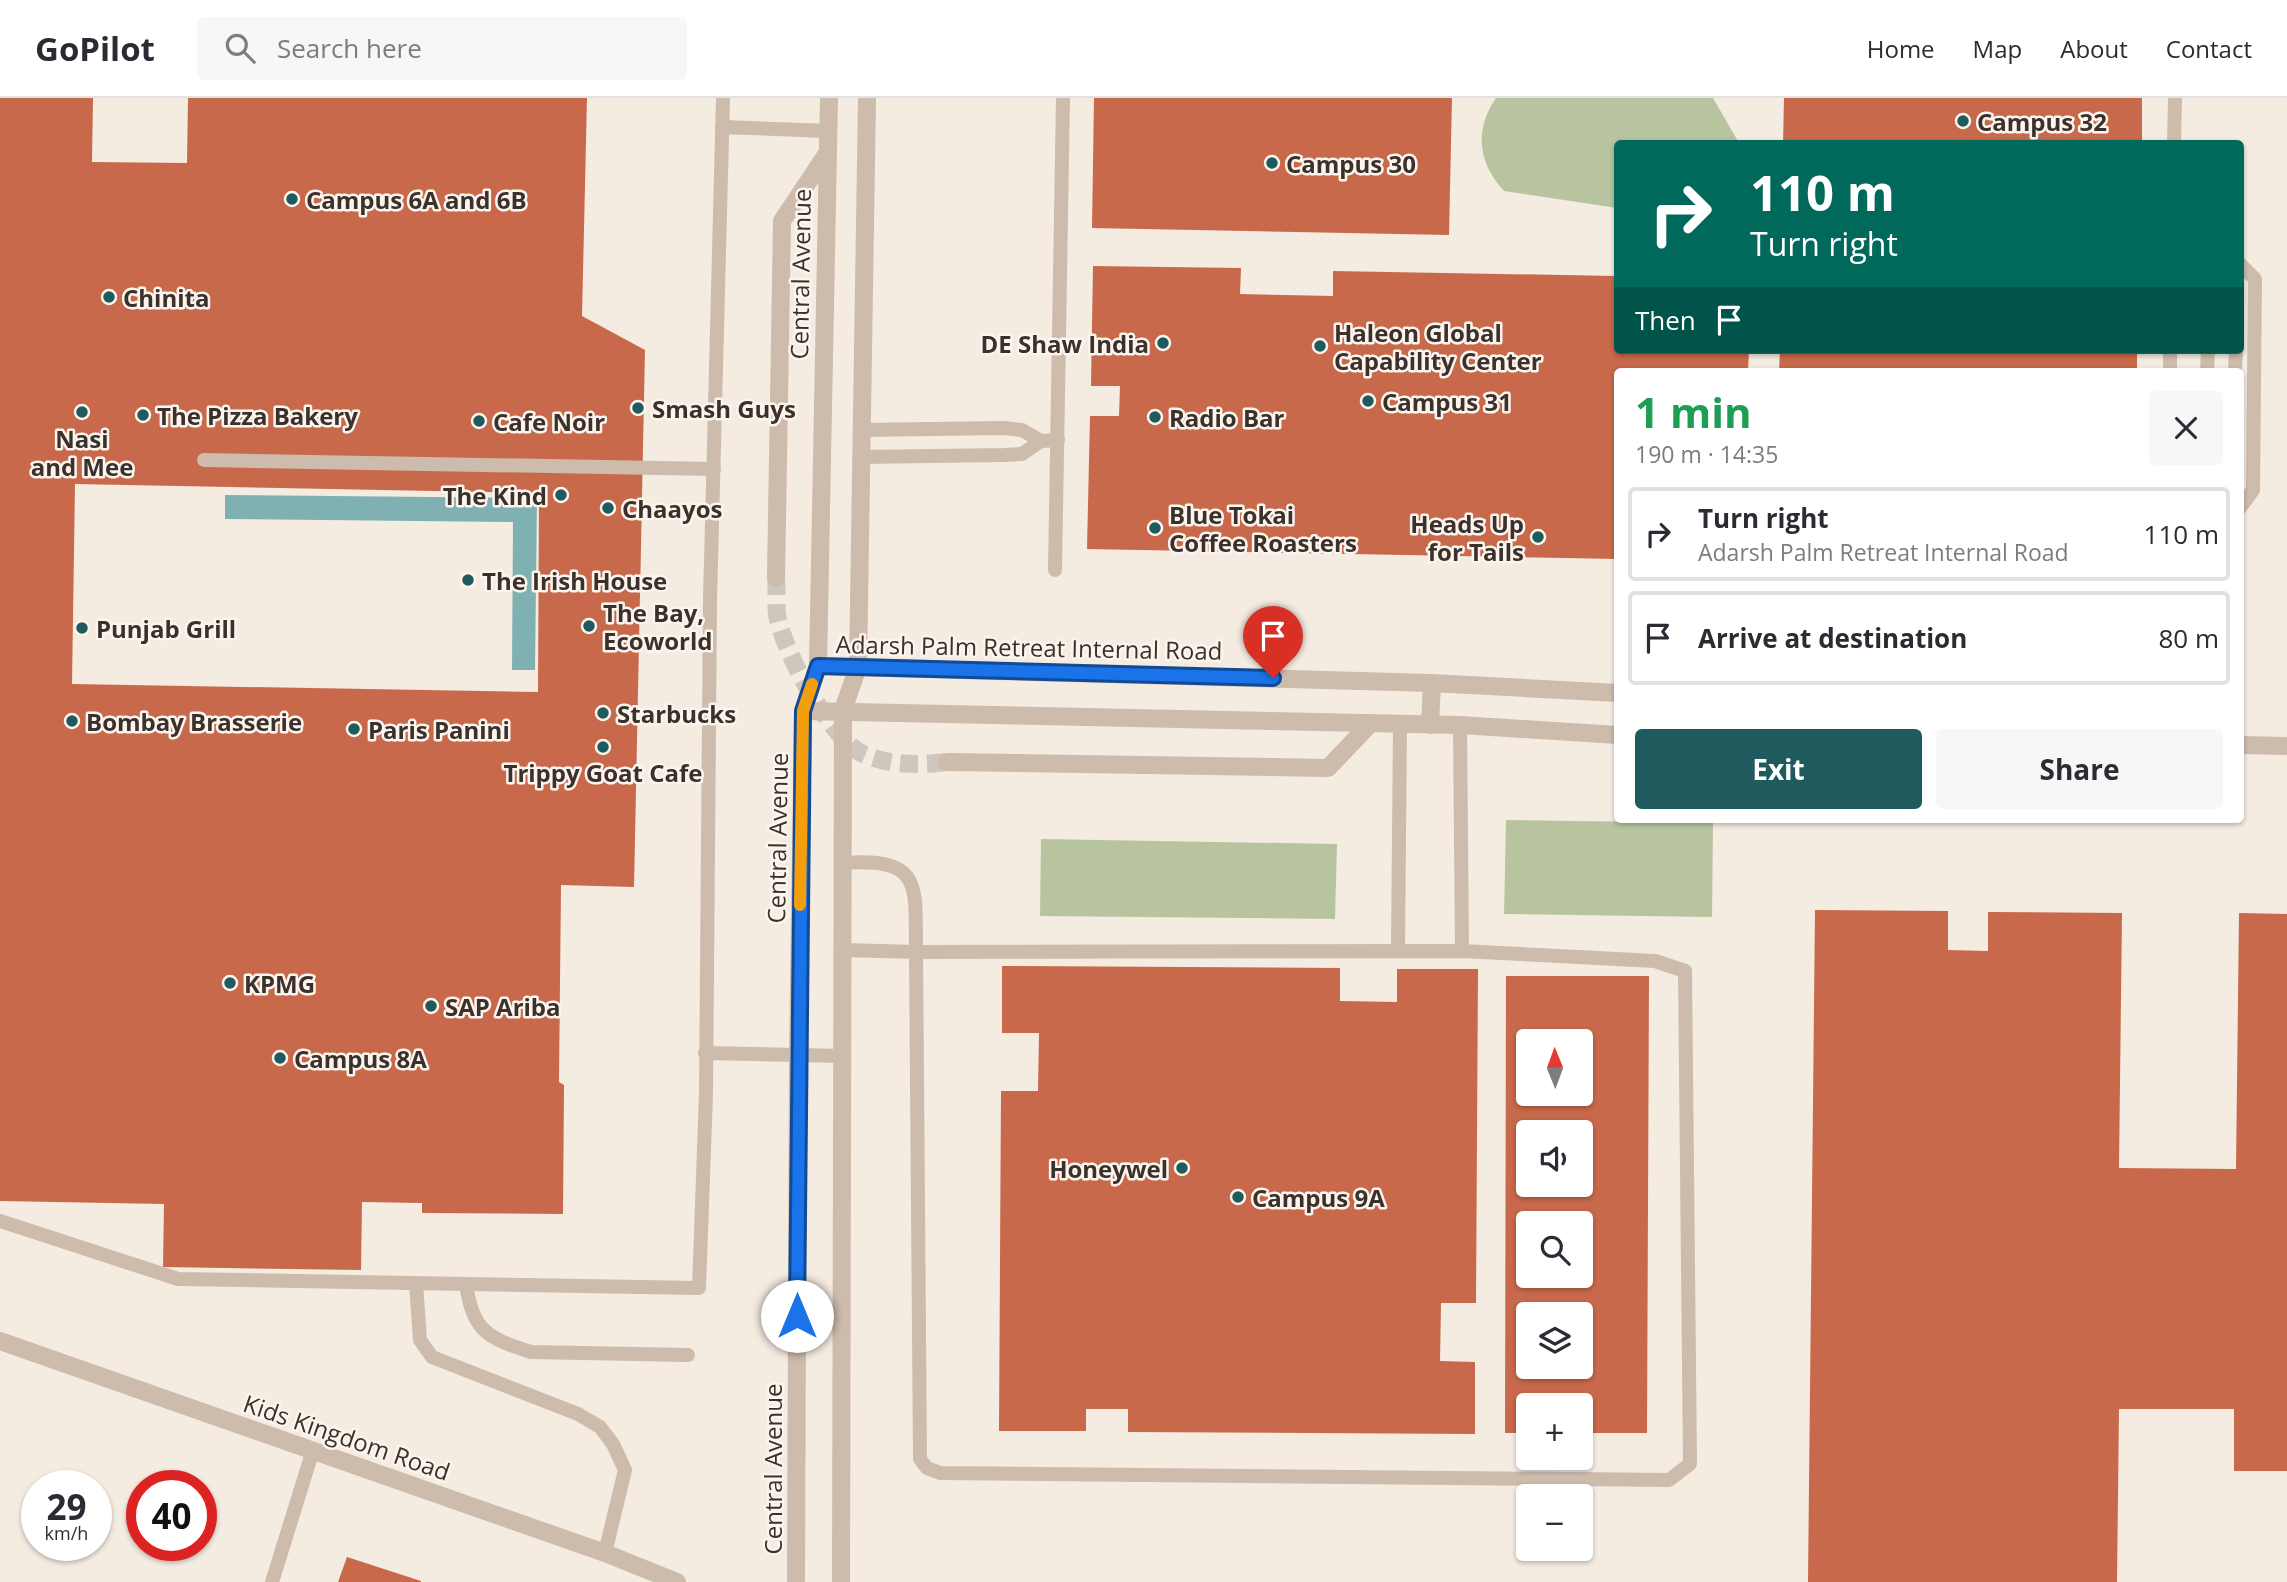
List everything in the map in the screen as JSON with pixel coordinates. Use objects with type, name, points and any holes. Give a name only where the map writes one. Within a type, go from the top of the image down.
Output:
[{"type":"street","name":"Central Avenue","points":[[796,1582],[798,1057],[803,711],[818,666],[829,98]]},
{"type":"street","points":[[841,1582],[843,710],[858,667],[867,98]]},
{"type":"street","points":[[776,577],[782,221],[826,155]]},
{"type":"street","name":"Adarsh Palm Retreat Internal Road","points":[[818,666],[1432,682],[1614,692]]},
{"type":"street","points":[[1430,724],[1432,682]]},
{"type":"street","points":[[803,711],[1430,724],[1614,734]]},
{"type":"street","points":[[947,762],[1328,768],[1370,724]]},
{"type":"street","points":[[2244,745],[2287,746]]},
{"type":"street","name":"Kids Kingdom Road","points":[[0,1340],[605,1553],[677,1582]]},
{"type":"lane","points":[[0,1221],[178,1279],[699,1288],[723,98]]},
{"type":"lane","points":[[1055,570],[1063,98]]},
{"type":"lane","points":[[2174,140],[2175,98]]},
{"type":"lane","points":[[722,127],[828,131]]},
{"type":"lane","points":[[2244,268],[2255,279],[2253,490],[2244,502]]},
{"type":"lane","points":[[861,430],[1003,428],[1022,430],[1041,441]]},
{"type":"lane","points":[[860,457],[1022,454],[1041,441],[1058,440]]},
{"type":"lane","points":[[204,460],[714,469]]},
{"type":"lane","points":[[1398,951],[1400,724]]},
{"type":"lane","points":[[1460,725],[1462,951]]},
{"type":"lane","points":[[843,863],[865,862],[892,866],[907,874],[915,888],[916,952],[920,1460],[927,1468],[940,1473],[1669,1480],[1690,1464],[1685,971],[1655,961],[1462,951],[916,952],[843,950]]},
{"type":"lane","points":[[705,1052],[798,1057],[843,1056]]},
{"type":"lane","points":[[416,1283],[420,1340],[432,1357],[578,1414],[600,1427],[613,1444],[625,1470],[605,1553]]},
{"type":"lane","points":[[466,1284],[470,1314],[489,1335],[521,1349],[531,1352],[688,1355]]},
{"type":"lane","points":[[272,1582],[313,1450]]},
{"type":"green space","points":[[1496,98],[1713,98],[1737,140],[1614,140],[1614,208],[1504,191],[1484,158],[1482,134],[1489,110]]},
{"type":"green space","points":[[1506,820],[1713,823],[1712,917],[1504,914]]},
{"type":"green space","points":[[1041,839],[1337,844],[1335,919],[1040,916]]},
{"type":"water","points":[[225,495],[537,498],[535,670],[512,670],[513,522],[225,519]]},
{"type":"building","points":[[0,98],[93,98],[92,162],[187,163],[188,98],[587,98],[582,316],[645,350],[634,887],[561,885],[559,1082],[564,1085],[563,1214],[422,1213],[422,1203],[362,1202],[361,1270],[163,1267],[164,1204],[0,1201]],"holes":[[[75,484],[539,493],[538,692],[72,684]]]},
{"type":"building","name":"Campus 30","points":[[1094,98],[1452,98],[1449,235],[1092,228]]},
{"type":"building","name":"Campus 32","points":[[1784,98],[2142,98],[2142,140],[1783,140]]},
{"type":"building","name":"Campus 31","points":[[1093,266],[1241,268],[1240,294],[1333,296],[1333,271],[1614,276],[1614,354],[1749,354],[1748,368],[1614,368],[1614,559],[1087,549],[1090,416],[1119,416],[1120,386],[1091,386]]},
{"type":"building","points":[[1780,354],[2137,354],[2137,368],[1779,368]]},
{"type":"building","points":[[1815,910],[1948,911],[1948,950],[1988,951],[1988,912],[2122,913],[2119,1168],[2236,1169],[2239,913],[2287,914],[2287,1471],[2234,1471],[2234,1409],[2119,1409],[2117,1582],[1808,1582]]},
{"type":"building","name":"Campus 9A","points":[[1002,966],[1340,968],[1340,1001],[1397,1002],[1397,969],[1478,969],[1476,1303],[1441,1303],[1440,1361],[1475,1362],[1475,1434],[1128,1432],[1128,1409],[1086,1409],[1086,1431],[999,1431],[1001,1091],[1038,1091],[1039,1033],[1002,1033]]},
{"type":"building","points":[[1506,976],[1649,976],[1647,1433],[1593,1433],[1593,1393],[1516,1393],[1516,1433],[1505,1433]]},
{"type":"building","points":[[347,1557],[421,1581],[421,1582],[338,1582]]},
{"type":"tunnel","points":[[776,577],[777,615],[788,649],[810,692],[836,731],[850,745],[873,758],[905,764],[947,762]]},
{"type":"slow traffic","points":[[800,905],[803,711],[812,684]]},
{"type":"place","name":"Campus 32","points":[[1963,121]]},
{"type":"place","name":"Campus 30","points":[[1272,163]]},
{"type":"place","name":"Campus 6A and 6B","points":[[292,199]]},
{"type":"place","name":"Chinita","points":[[109,297]]},
{"type":"place","name":"DE Shaw India","points":[[1163,343]]},
{"type":"place","name":"Haleon Global Capability Center","points":[[1320,346]]},
{"type":"place","name":"Campus 31","points":[[1368,401]]},
{"type":"place","name":"Smash Guys","points":[[638,408]]},
{"type":"place","name":"Nasi and Mee","points":[[82,412]]},
{"type":"place","name":"The Pizza Bakery","points":[[143,415]]},
{"type":"place","name":"Radio Bar","points":[[1155,417]]},
{"type":"place","name":"Cafe Noir","points":[[479,421]]},
{"type":"place","name":"The Kind","points":[[561,495]]},
{"type":"place","name":"Chaayos","points":[[608,508]]},
{"type":"place","name":"Blue Tokai Coffee Roasters","points":[[1155,528]]},
{"type":"place","name":"Heads Up for Tails","points":[[1538,537]]},
{"type":"place","name":"The Irish House","points":[[468,580]]},
{"type":"place","name":"The Bay, Ecoworld","points":[[589,626]]},
{"type":"place","name":"Punjab Grill","points":[[82,628]]},
{"type":"place","name":"Starbucks","points":[[603,713]]},
{"type":"place","name":"Bombay Brasserie","points":[[72,721]]},
{"type":"place","name":"Paris Panini","points":[[354,729]]},
{"type":"place","name":"Trippy Goat Cafe","points":[[603,747]]},
{"type":"place","name":"KPMG","points":[[230,983]]},
{"type":"place","name":"SAP Ariba","points":[[431,1006]]},
{"type":"place","name":"Campus 8A","points":[[280,1058]]},
{"type":"place","name":"Honeywel","points":[[1182,1168]]},
{"type":"place","name":"Campus 9A","points":[[1238,1197]]},
{"type":"route","points":[[797,1316],[803,711],[818,666],[1273,678]]}]
